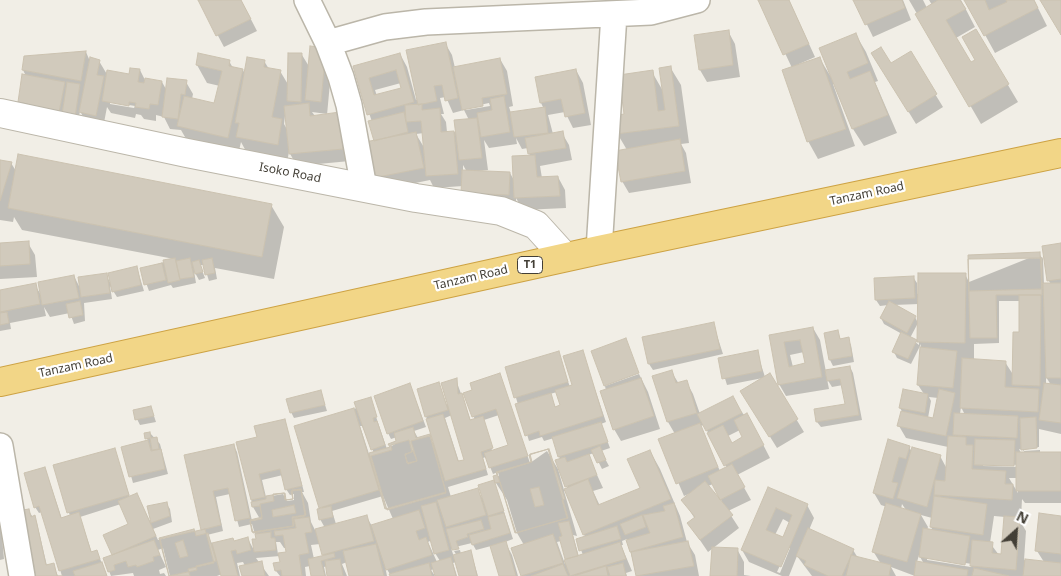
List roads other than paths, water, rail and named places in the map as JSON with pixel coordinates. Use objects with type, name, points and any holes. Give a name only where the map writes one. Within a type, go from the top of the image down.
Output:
[{"type":"highway","name":"Tanzam Road","points":[[0,382],[599,250],[1061,153]]},
{"type":"street","points":[[307,0],[328,43],[349,104],[364,188]]},
{"type":"street","points":[[541,18],[559,0]]},
{"type":"street","points":[[328,43],[385,27],[426,22],[651,12],[697,0]]},
{"type":"street","points":[[599,250],[614,14]]},
{"type":"street","name":"Isoko Road","points":[[0,113],[364,188],[501,211],[536,225],[565,258]]},
{"type":"street","points":[[0,446],[22,576]]}]
